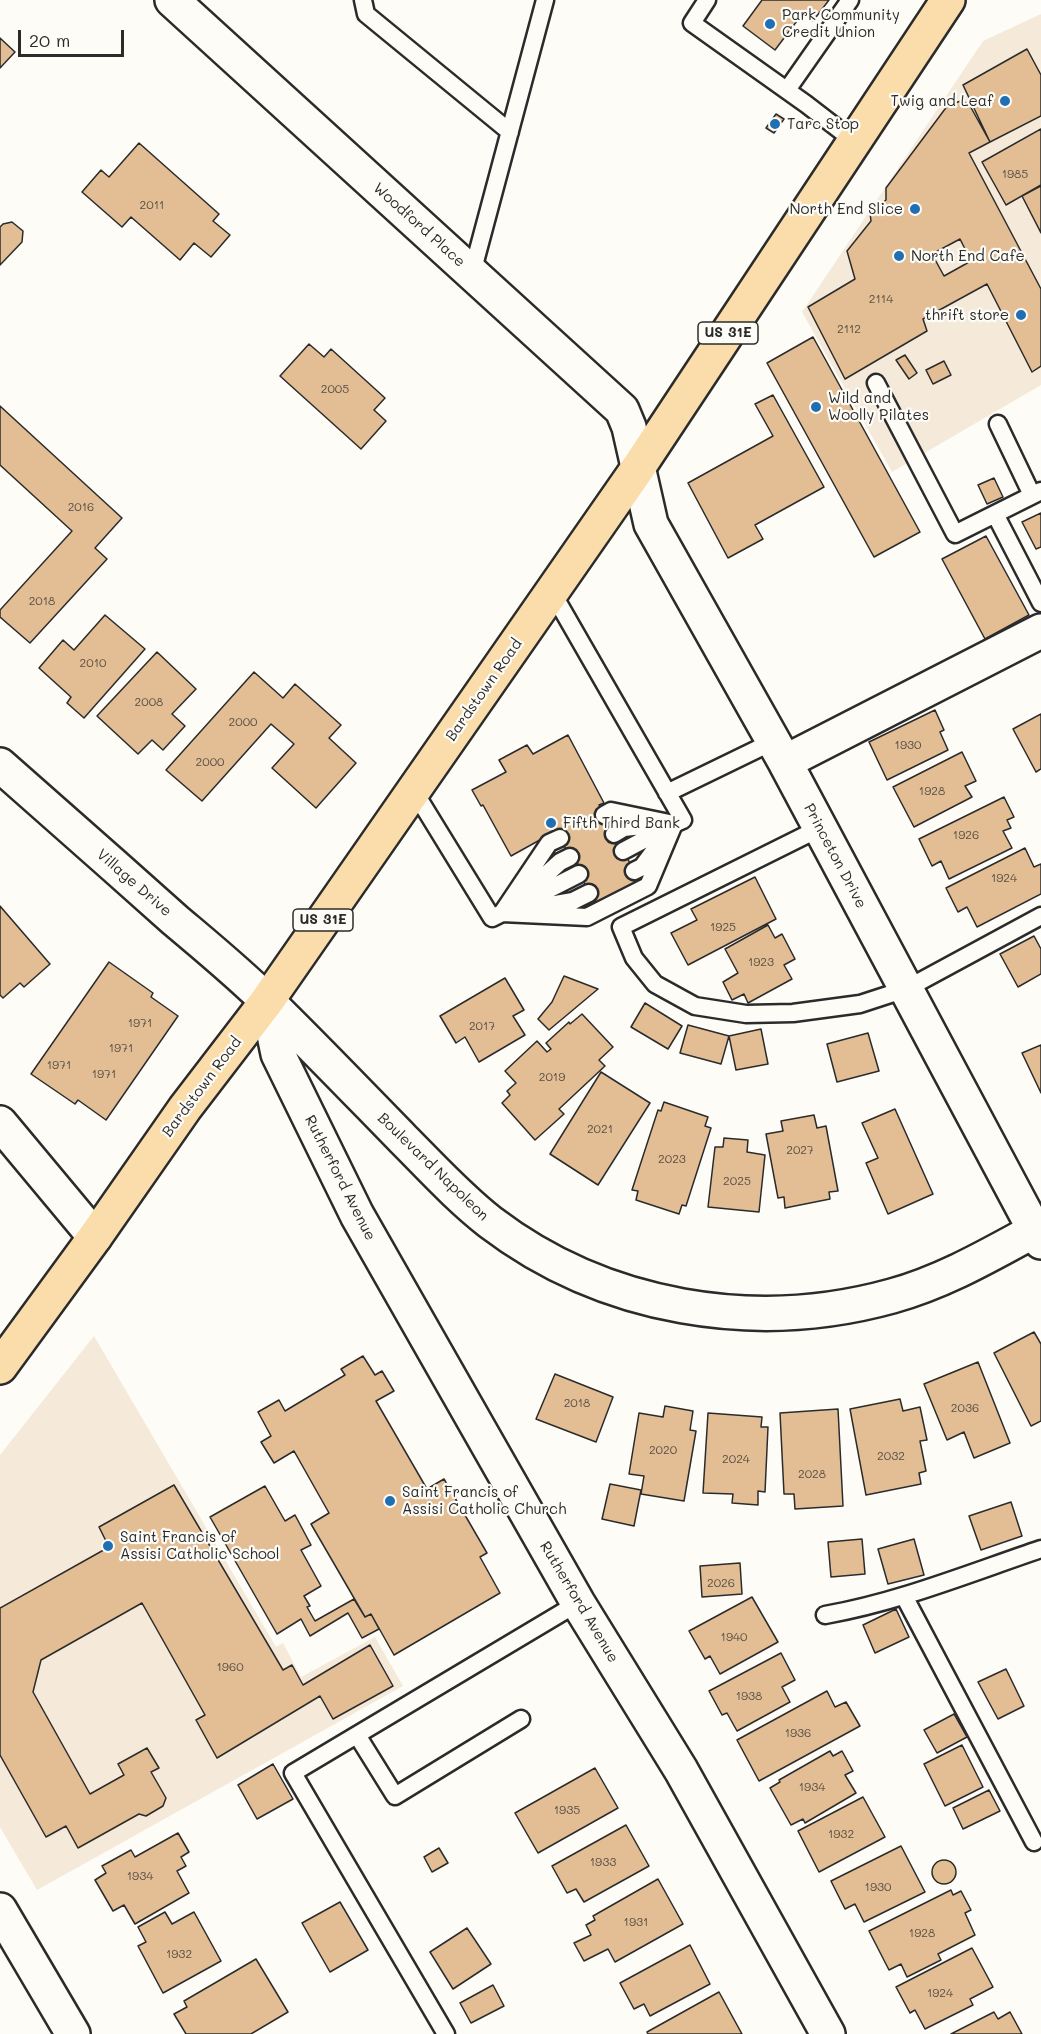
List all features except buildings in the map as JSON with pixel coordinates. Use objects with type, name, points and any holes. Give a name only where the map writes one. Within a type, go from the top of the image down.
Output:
[{"type":"main road","name":"Bardstown Road","points":[[0,1367],[185,1108],[267,1001],[638,468],[948,0]]},
{"type":"street","name":"Woodford Place","points":[[172,0],[622,410],[629,427],[638,468]]},
{"type":"street","name":"Princeton Drive","points":[[638,468],[651,524],[780,752],[1039,1233]]},
{"type":"street","points":[[780,752],[1041,631]]},
{"type":"street","name":"Village Drive","points":[[0,765],[267,1001]]},
{"type":"street","name":"Boulevard Napoleon","points":[[267,1001],[463,1200],[491,1223],[520,1243],[560,1265],[604,1285],[641,1297],[710,1311],[771,1314],[850,1306],[895,1295],[944,1278],[1039,1233]]},
{"type":"street","name":"Rutherford Avenue","points":[[267,1001],[278,1054],[357,1215],[578,1603],[681,1770],[828,2034]]},
{"type":"street","points":[[0,1123],[95,1237]]},
{"type":"street","points":[[0,1911],[73,2034]]},
{"type":"lane","points":[[363,0],[366,14],[510,132]]},
{"type":"lane","points":[[472,273],[545,0]]},
{"type":"lane","points":[[707,0],[692,22],[854,141]]},
{"type":"lane","points":[[787,90],[850,0]]},
{"type":"lane","points":[[876,383],[954,534],[1037,493],[998,424]]},
{"type":"lane","points":[[994,514],[1041,603]]},
{"type":"lane","points":[[502,913],[587,917],[648,886],[678,822],[667,793],[552,592]]},
{"type":"lane","points":[[667,793],[780,752]]},
{"type":"lane","points":[[414,790],[492,918],[579,874]]},
{"type":"lane","points":[[604,815],[611,811],[678,822]]},
{"type":"lane","points":[[614,834],[624,828],[678,822]]},
{"type":"lane","points":[[623,851],[678,822]]},
{"type":"lane","points":[[634,871],[642,867],[678,822]]},
{"type":"lane","points":[[820,828],[621,927],[634,958],[655,984],[694,1006],[746,1014],[793,1013],[860,1004],[906,989],[1041,916]]},
{"type":"lane","points":[[502,913],[549,843],[560,838]]},
{"type":"lane","points":[[502,913],[560,862],[570,857]]},
{"type":"lane","points":[[502,913],[573,901],[590,893]]},
{"type":"lane","points":[[825,1615],[904,1596],[1041,1549]]},
{"type":"lane","points":[[904,1596],[1034,1842]]},
{"type":"lane","points":[[446,2034],[293,1773],[578,1603]]},
{"type":"lane","points":[[357,1735],[395,1796],[521,1719]]},
{"type":"shaded area","points":[[1041,14],[1041,385],[892,472],[802,312],[983,41]]},
{"type":"shaded area","name":"Saint Francis of Assisi Catholic School","points":[[94,1336],[276,1647],[283,1643],[301,1677],[375,1637],[403,1686],[37,1890],[0,1827],[0,1455]]},
{"type":"place","name":"Park Community Credit Union","points":[[770,24]]},
{"type":"place","name":"Twig and Leaf","points":[[1005,101]]},
{"type":"place","name":"Tarc Stop","points":[[775,124]]},
{"type":"place","name":"North End Slice","points":[[915,209]]},
{"type":"place","name":"North End Cafe","points":[[899,256]]},
{"type":"place","name":"thrift store","points":[[1021,315]]},
{"type":"place","name":"Wild and Woolly Pilates","points":[[816,407]]},
{"type":"place","name":"Fifth Third Bank","points":[[551,823]]},
{"type":"place","name":"Saint Francis of Assisi Catholic Church","points":[[390,1501]]},
{"type":"place","name":"Saint Francis of Assisi Catholic School","points":[[108,1546]]}]
